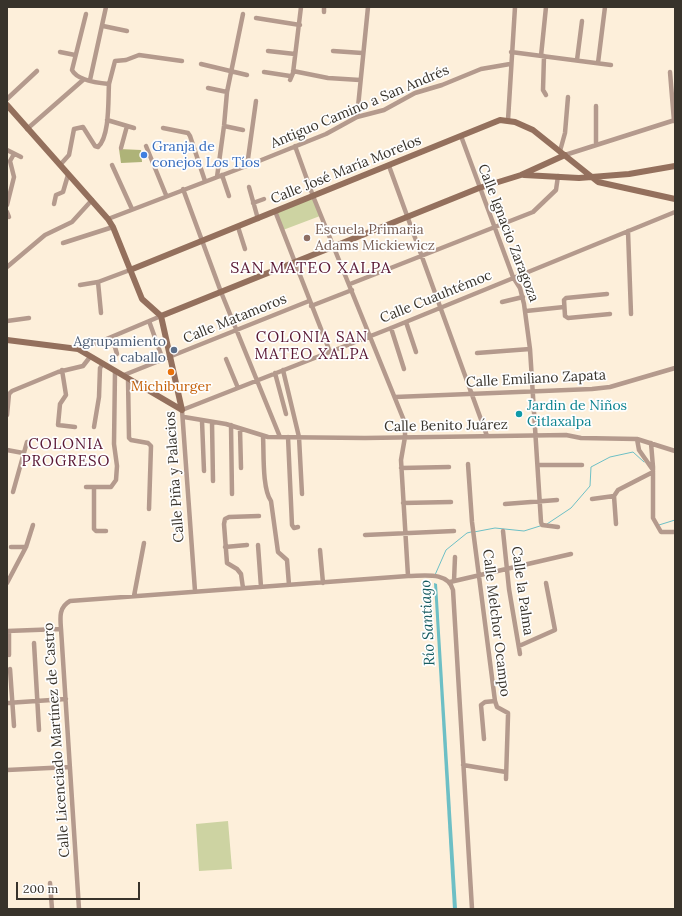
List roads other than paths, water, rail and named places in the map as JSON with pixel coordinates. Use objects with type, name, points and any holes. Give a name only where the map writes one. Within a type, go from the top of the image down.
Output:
[{"type":"main road","points":[[7,105],[108,218],[142,299],[161,316],[479,188],[521,175],[562,153]]},
{"type":"main road","name":"Calle José María Morelos","points":[[130,270],[389,166],[492,122],[508,120]]},
{"type":"main road","points":[[508,120],[533,130],[591,177],[605,184],[675,199]]},
{"type":"main road","points":[[521,175],[591,177],[642,173],[675,166]]},
{"type":"main road","name":"Calle Piña y Palacios","points":[[161,316],[182,410]]},
{"type":"main road","points":[[7,340],[78,349],[182,410]]},
{"type":"street","points":[[90,80],[106,7]]},
{"type":"street","points":[[291,76],[302,7]]},
{"type":"street","points":[[357,117],[362,54],[368,7]]},
{"type":"street","points":[[508,120],[510,64],[515,7]]},
{"type":"street","points":[[546,7],[543,56],[543,90],[546,95]]},
{"type":"street","points":[[598,63],[605,7]]},
{"type":"street","points":[[86,14],[74,55],[73,72],[83,80],[108,84]]},
{"type":"street","points":[[216,177],[224,126],[227,92],[244,14]]},
{"type":"street","points":[[256,18],[300,25]]},
{"type":"street","points":[[577,60],[582,21]]},
{"type":"street","points":[[103,26],[127,31]]},
{"type":"street","points":[[268,51],[295,54]]},
{"type":"street","points":[[333,51],[362,54]]},
{"type":"street","points":[[60,52],[74,55]]},
{"type":"street","points":[[511,52],[611,65]]},
{"type":"street","points":[[60,165],[69,155],[74,129],[83,127],[95,146],[98,147],[101,144],[107,120],[108,84],[115,61],[126,60],[139,55],[182,61]]},
{"type":"street","points":[[201,64],[247,75]]},
{"type":"street","name":"Antiguo Camino a San Andrés","points":[[108,218],[166,195],[247,166],[295,146],[357,117],[384,110],[414,94],[442,85],[471,72],[510,64]]},
{"type":"street","points":[[7,98],[37,71]]},
{"type":"street","points":[[264,72],[291,76],[360,80]]},
{"type":"street","points":[[568,97],[562,153],[674,120],[670,72]]},
{"type":"street","points":[[27,129],[83,80]]},
{"type":"street","points":[[208,88],[227,92]]},
{"type":"street","points":[[247,166],[256,101]]},
{"type":"street","points":[[596,106],[596,144]]},
{"type":"street","points":[[107,120],[134,128]]},
{"type":"street","points":[[121,148],[127,126]]},
{"type":"street","points":[[224,126],[242,130]]},
{"type":"street","points":[[163,128],[188,133],[205,181]]},
{"type":"street","name":"Calle Ignacio Zaragoza","points":[[461,136],[513,277],[523,297],[526,310],[534,392],[540,501],[545,526],[558,527]]},
{"type":"street","points":[[146,146],[166,195]]},
{"type":"street","points":[[295,146],[313,196],[350,284],[405,423],[405,437],[401,468],[404,534],[408,576]]},
{"type":"street","points":[[7,150],[21,157]]},
{"type":"street","points":[[7,205],[14,177],[9,159],[14,154]]},
{"type":"street","points":[[112,165],[132,209]]},
{"type":"street","points":[[389,166],[439,308],[487,436]]},
{"type":"street","points":[[54,204],[56,195],[63,192],[68,175]]},
{"type":"street","points":[[222,175],[229,196]]},
{"type":"street","points":[[350,284],[537,209],[556,190],[558,176]]},
{"type":"street","points":[[249,187],[258,219]]},
{"type":"street","points":[[184,189],[201,241],[280,437]]},
{"type":"street","points":[[253,203],[264,199]]},
{"type":"street","points":[[7,267],[46,235],[72,222],[92,200]]},
{"type":"street","points":[[275,211],[330,352]]},
{"type":"street","name":"Calle Cuauhtémoc","points":[[182,410],[406,322],[675,212]]},
{"type":"street","points":[[63,243],[113,227]]},
{"type":"street","points":[[238,227],[244,249]]},
{"type":"street","points":[[628,231],[632,314]]},
{"type":"street","points":[[80,285],[98,282],[130,270]]},
{"type":"street","points":[[98,282],[101,312]]},
{"type":"street","points":[[311,306],[352,290]]},
{"type":"street","points":[[607,294],[566,298],[564,307],[566,318],[610,314]]},
{"type":"street","points":[[502,302],[523,297]]},
{"type":"street","name":"Calle Matamoros","points":[[126,376],[309,300]]},
{"type":"street","points":[[526,310],[564,307]]},
{"type":"street","points":[[78,349],[97,343],[161,316]]},
{"type":"street","points":[[7,321],[29,318]]},
{"type":"street","points":[[149,321],[163,360]]},
{"type":"street","points":[[406,322],[416,352]]},
{"type":"street","points":[[391,328],[404,369]]},
{"type":"street","points":[[112,336],[117,354]]},
{"type":"street","points":[[477,353],[530,349]]},
{"type":"street","points":[[7,415],[9,394],[12,391],[62,370],[82,366],[90,357]]},
{"type":"street","points":[[226,359],[238,388]]},
{"type":"street","points":[[94,427],[99,397],[100,368],[103,364]]},
{"type":"street","name":"Calle Emiliano Zapata","points":[[395,396],[534,392],[610,387],[675,368]]},
{"type":"street","points":[[62,370],[66,395],[60,404],[58,425],[75,427]]},
{"type":"street","points":[[283,370],[299,437],[302,494]]},
{"type":"street","points":[[86,487],[111,487],[116,480],[117,466],[114,444],[115,371]]},
{"type":"street","points":[[275,373],[286,414]]},
{"type":"street","points":[[126,376],[129,438],[131,440],[150,444],[151,446],[149,509]]},
{"type":"street","name":"Calle Piña y Palacios","points":[[182,410],[184,417],[195,591]]},
{"type":"street","name":"Calle Benito Juárez","points":[[184,417],[231,425],[263,436],[405,437],[537,435],[637,439],[675,451]]},
{"type":"street","points":[[202,421],[204,471]]},
{"type":"street","points":[[212,422],[213,481]]},
{"type":"street","points":[[231,425],[232,494]]},
{"type":"street","points":[[240,429],[241,468]]},
{"type":"street","points":[[263,436],[266,488],[271,502],[278,552],[287,560],[289,585]]},
{"type":"street","points":[[288,437],[292,525],[294,528],[298,527]]},
{"type":"street","points":[[637,439],[639,450],[651,474]]},
{"type":"street","points":[[13,492],[27,442]]},
{"type":"street","points":[[651,443],[652,518],[656,522],[658,530],[664,533],[675,532]]},
{"type":"street","points":[[7,450],[23,453]]},
{"type":"street","name":"Calle Melchor Ocampo","points":[[468,464],[479,576],[495,701],[497,707],[508,713],[506,779]]},
{"type":"street","points":[[539,465],[582,465]]},
{"type":"street","points":[[401,468],[449,467]]},
{"type":"street","points":[[616,524],[614,496],[618,490],[651,474]]},
{"type":"street","points":[[94,487],[94,529],[96,531],[106,531]]},
{"type":"street","points":[[592,500],[614,496]]},
{"type":"street","points":[[505,504],[557,500]]},
{"type":"street","points":[[403,503],[451,502]]},
{"type":"street","points":[[243,588],[241,574],[237,569],[227,563],[224,547],[225,520],[229,517],[259,516]]},
{"type":"street","points":[[7,583],[26,547],[33,525]]},
{"type":"street","points":[[365,535],[454,531]]},
{"type":"street","name":"Calle la Palma","points":[[503,531],[509,589],[520,654]]},
{"type":"street","points":[[134,596],[144,543]]},
{"type":"street","points":[[224,547],[247,545]]},
{"type":"street","points":[[258,545],[261,587]]},
{"type":"street","points":[[11,547],[26,547]]},
{"type":"street","points":[[320,550],[323,583]]},
{"type":"street","points":[[452,581],[571,554]]},
{"type":"street","points":[[455,557],[452,581],[472,909]]},
{"type":"street","name":"Calle Licenciado Martínez de Castro","points":[[79,909],[61,629],[61,610],[65,604],[70,601],[408,576],[432,576],[452,581]]},
{"type":"street","points":[[519,646],[555,630],[546,583]]},
{"type":"street","points":[[9,655],[8,631],[61,629]]},
{"type":"street","points":[[34,643],[39,730]]},
{"type":"street","points":[[10,669],[14,702],[14,726]]},
{"type":"street","points":[[7,703],[66,699]]},
{"type":"street","points":[[484,739],[481,705],[485,702],[495,701]]},
{"type":"street","points":[[463,765],[506,772]]},
{"type":"street","points":[[7,770],[70,767]]},
{"type":"street","points":[[50,884],[52,909]]},
{"type":"water","points":[[434,583],[437,584],[457,909],[453,909]]},
{"type":"waterway","name":"Río Santiago","points":[[547,524],[571,508],[590,486],[591,467],[610,457],[633,452],[644,462]]},
{"type":"waterway","name":"Río Santiago","points":[[659,525],[675,520]]},
{"type":"waterway","name":"Río Santiago","points":[[474,532],[495,528],[524,531],[540,526]]},
{"type":"waterway","name":"Río Santiago","points":[[435,575],[446,550],[467,533],[471,532]]},
{"type":"place","name":"Granja de conejos Los Tíos","points":[[144,155]]},
{"type":"place","name":"Escuela Primaria Adams Mickiewicz","points":[[307,238]]},
{"type":"place","name":"Agrupamiento a caballo","points":[[174,350]]},
{"type":"place","name":"Michiburger","points":[[171,372]]},
{"type":"place","name":"Jardin de Niños Citlaxalpa","points":[[519,414]]},
{"type":"district","name":"SAN MATEO XALPA","points":[[311,268]]},
{"type":"district","name":"COLONIA SAN MATEO XALPA","points":[[312,346]]},
{"type":"district","name":"COLONIA PROGRESO","points":[[66,454]]}]
